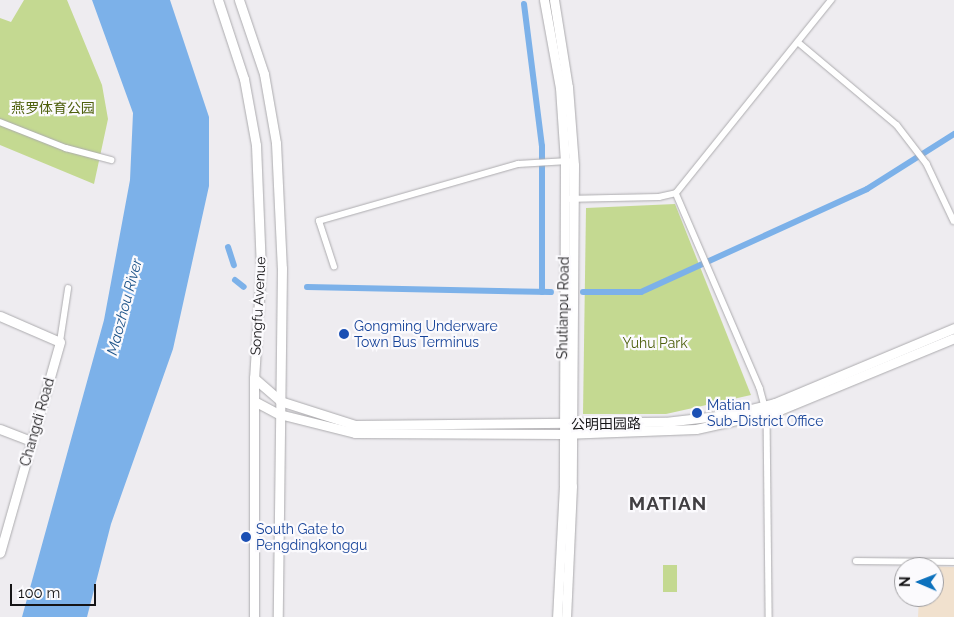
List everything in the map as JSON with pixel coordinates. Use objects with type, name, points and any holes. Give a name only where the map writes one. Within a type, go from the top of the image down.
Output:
[{"type":"street","name":"Songfu Avenue","points":[[218,0],[244,79],[256,145],[261,268],[254,378],[256,402],[254,617]]},
{"type":"street","name":"Songfu Avenue","points":[[239,0],[264,74],[276,143],[282,268],[278,617]]},
{"type":"street","name":"Shutianpu Road","points":[[544,0],[560,88],[569,199],[566,617]]},
{"type":"street","name":"Shutianpu Road","points":[[554,0],[568,87],[565,162]]},
{"type":"street","points":[[569,199],[659,197],[676,193],[831,0]]},
{"type":"street","points":[[798,42],[875,103],[913,143],[927,164],[954,221]]},
{"type":"street","points":[[0,122],[66,148],[111,160]]},
{"type":"street","points":[[334,267],[320,221],[530,163],[565,162]]},
{"type":"street","points":[[676,193],[710,270],[766,410],[769,617]]},
{"type":"street","name":"Changdi Road","points":[[0,554],[60,342],[68,289]]},
{"type":"street","points":[[0,316],[60,342]]},
{"type":"street","name":"公明田园路","points":[[766,410],[954,328]]},
{"type":"street","name":"公明田园路","points":[[254,378],[280,401],[355,425],[568,429],[696,429],[766,410],[954,338]]},
{"type":"street","name":"公明田园路","points":[[256,402],[280,414],[355,433],[568,429]]},
{"type":"street","points":[[0,429],[31,441]]},
{"type":"street","name":"Shutianpu Road","points":[[558,617],[568,429]]},
{"type":"street","points":[[856,561],[954,562]]},
{"type":"shaded area","points":[[944,567],[954,567],[954,617],[918,617],[918,607],[944,607]]},
{"type":"green space","name":"燕罗体育公园","points":[[24,0],[67,0],[102,85],[108,119],[94,184],[0,145],[0,18],[11,22]]},
{"type":"green space","name":"Yuhu Park","points":[[675,204],[751,395],[666,414],[583,414],[586,208]]},
{"type":"green space","points":[[663,565],[677,565],[677,592],[663,592]]},
{"type":"water","name":"Maozhou River","points":[[92,0],[170,0],[209,117],[209,186],[173,349],[111,524],[87,617],[22,617],[104,320],[130,180],[133,113]]},
{"type":"waterway","points":[[524,4],[542,146],[542,292]]},
{"type":"waterway","points":[[583,292],[641,292],[867,189],[954,134]]},
{"type":"waterway","points":[[228,247],[234,265]]},
{"type":"waterway","points":[[235,280],[244,287]]},
{"type":"waterway","points":[[307,287],[551,292]]},
{"type":"place","name":"Gongming Underware Town Bus Terminus","points":[[344,334]]},
{"type":"place","name":"Matian Sub-District Office","points":[[697,413]]},
{"type":"place","name":"South Gate to Pengdingkonggu","points":[[246,537]]},
{"type":"district","name":"MATIAN","points":[[668,504]]}]
